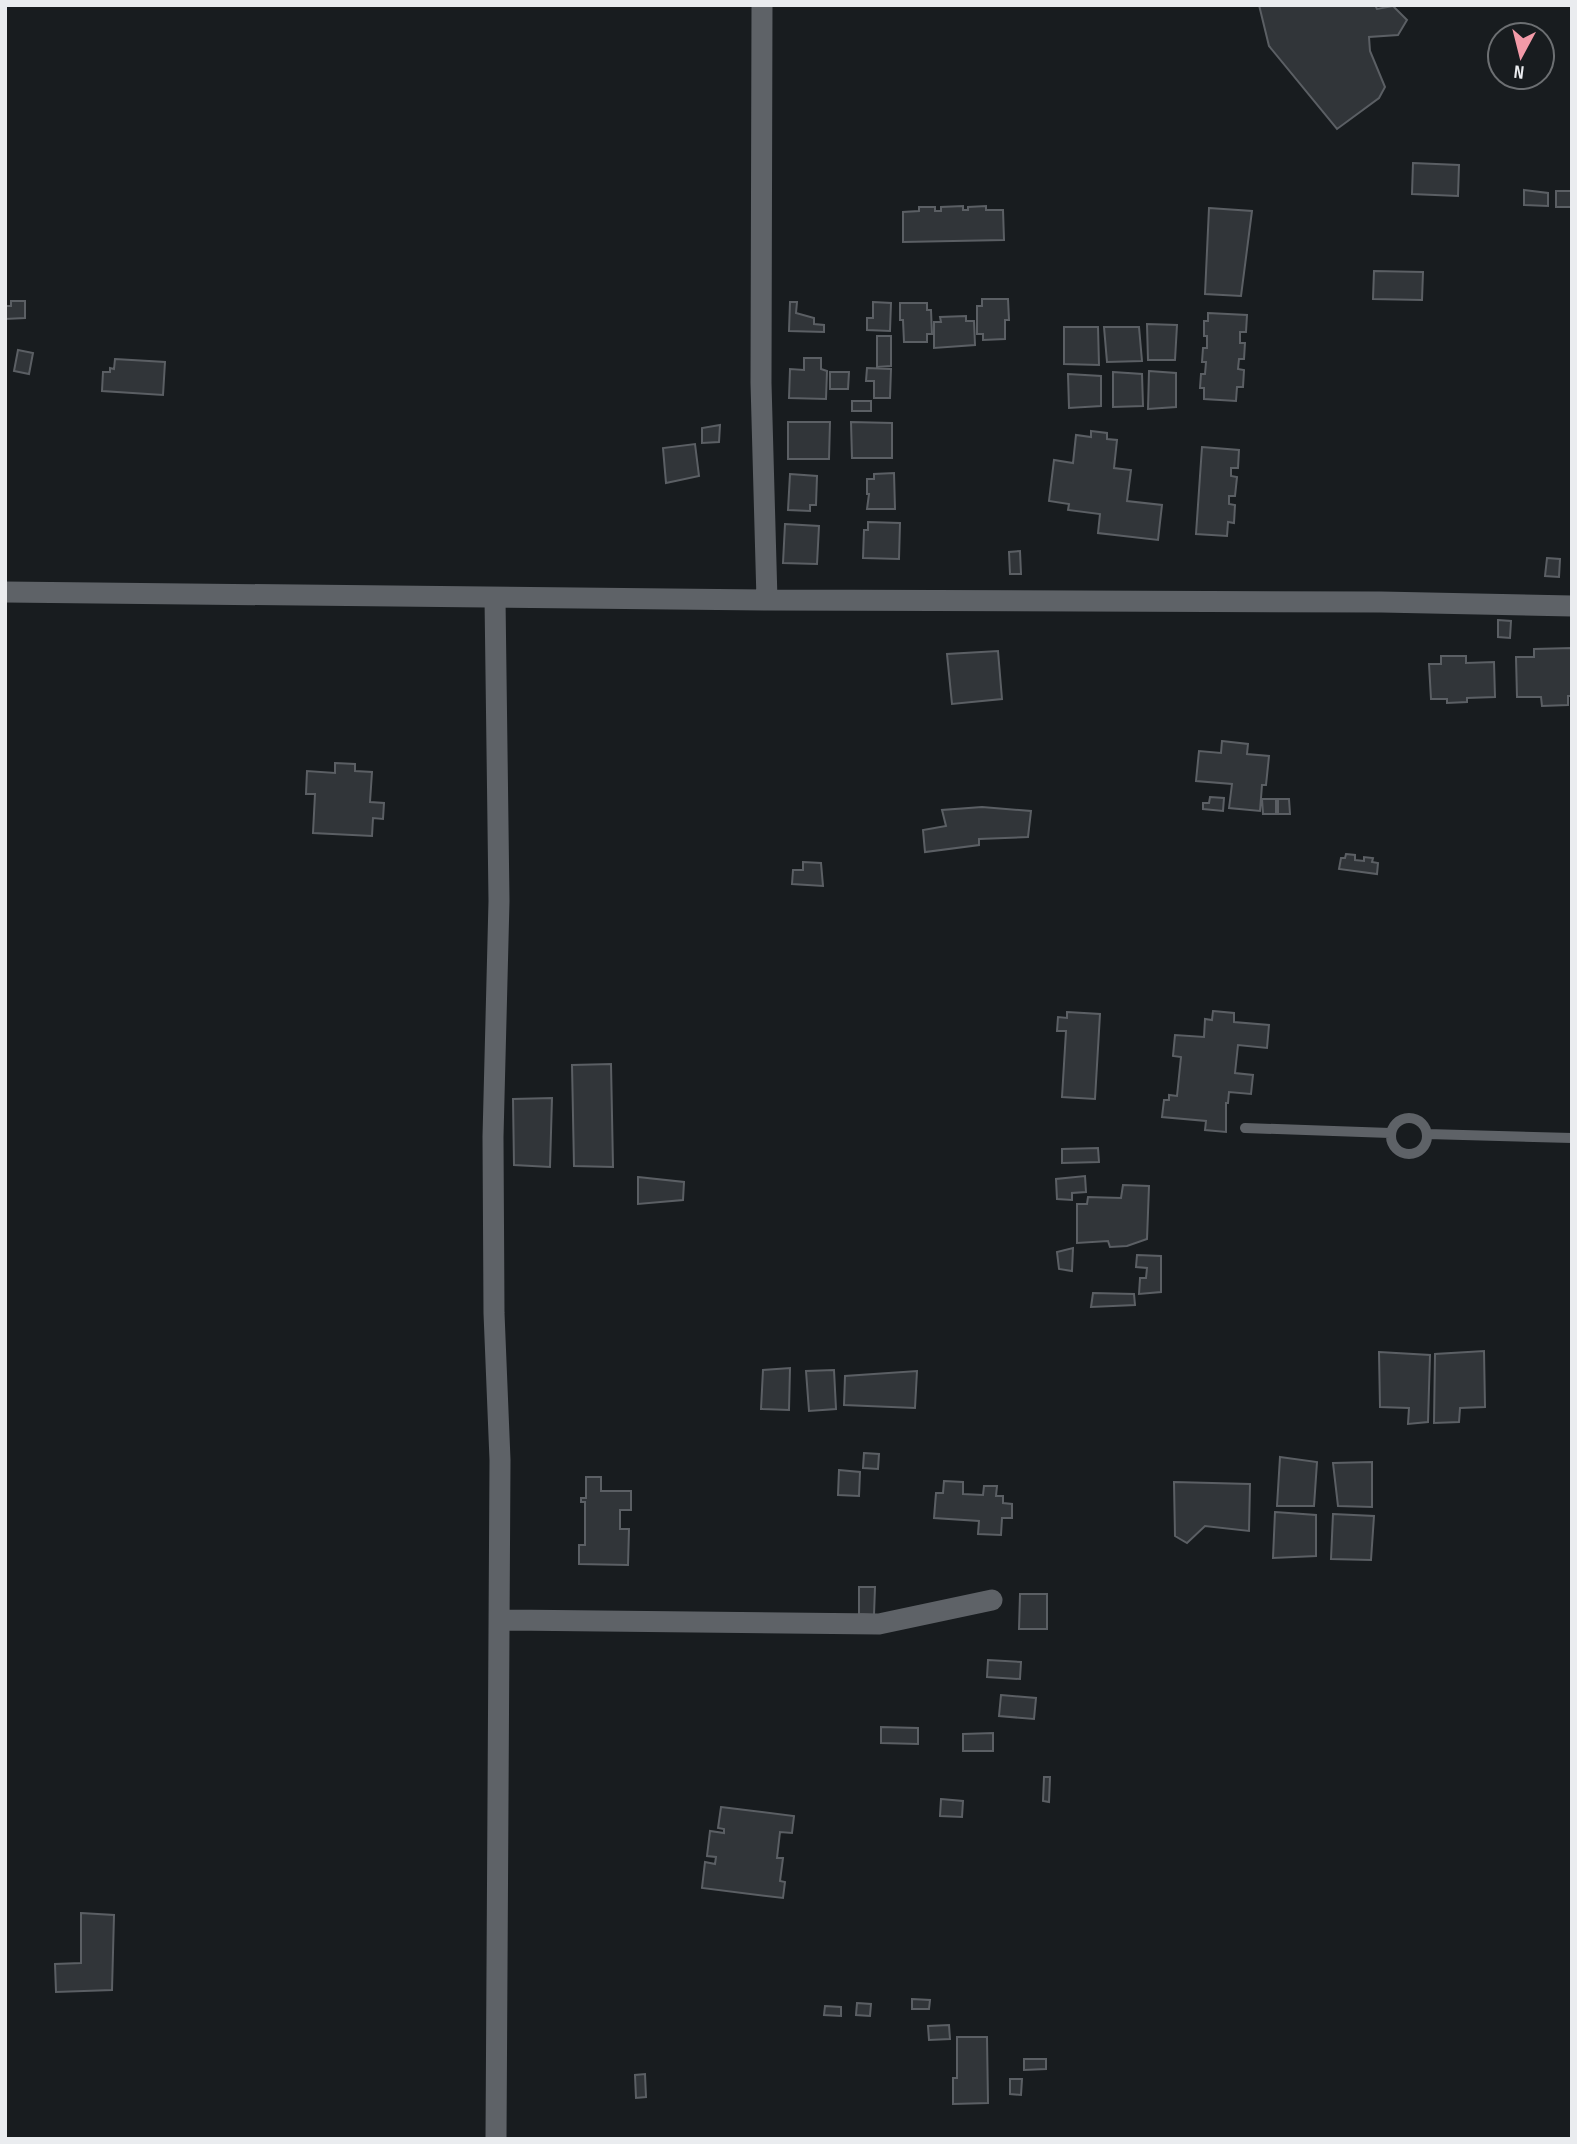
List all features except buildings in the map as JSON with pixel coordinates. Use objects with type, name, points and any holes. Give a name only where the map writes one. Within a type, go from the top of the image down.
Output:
[{"type":"street","points":[[762,5],[761,383],[767,600]]},
{"type":"street","points":[[5,592],[767,600],[1381,602],[1572,606]]},
{"type":"street","points":[[495,598],[499,901],[493,1137],[494,1300],[500,1460],[496,2139]]},
{"type":"street","points":[[500,1620],[878,1624],[992,1600]]},
{"type":"lane","points":[[1408,1117],[1421,1122],[1427,1134],[1427,1140],[1419,1151],[1406,1154],[1393,1146],[1390,1133],[1394,1124],[1408,1117]]},
{"type":"lane","points":[[1245,1128],[1390,1133]]},
{"type":"lane","points":[[1427,1134],[1572,1138]]}]
